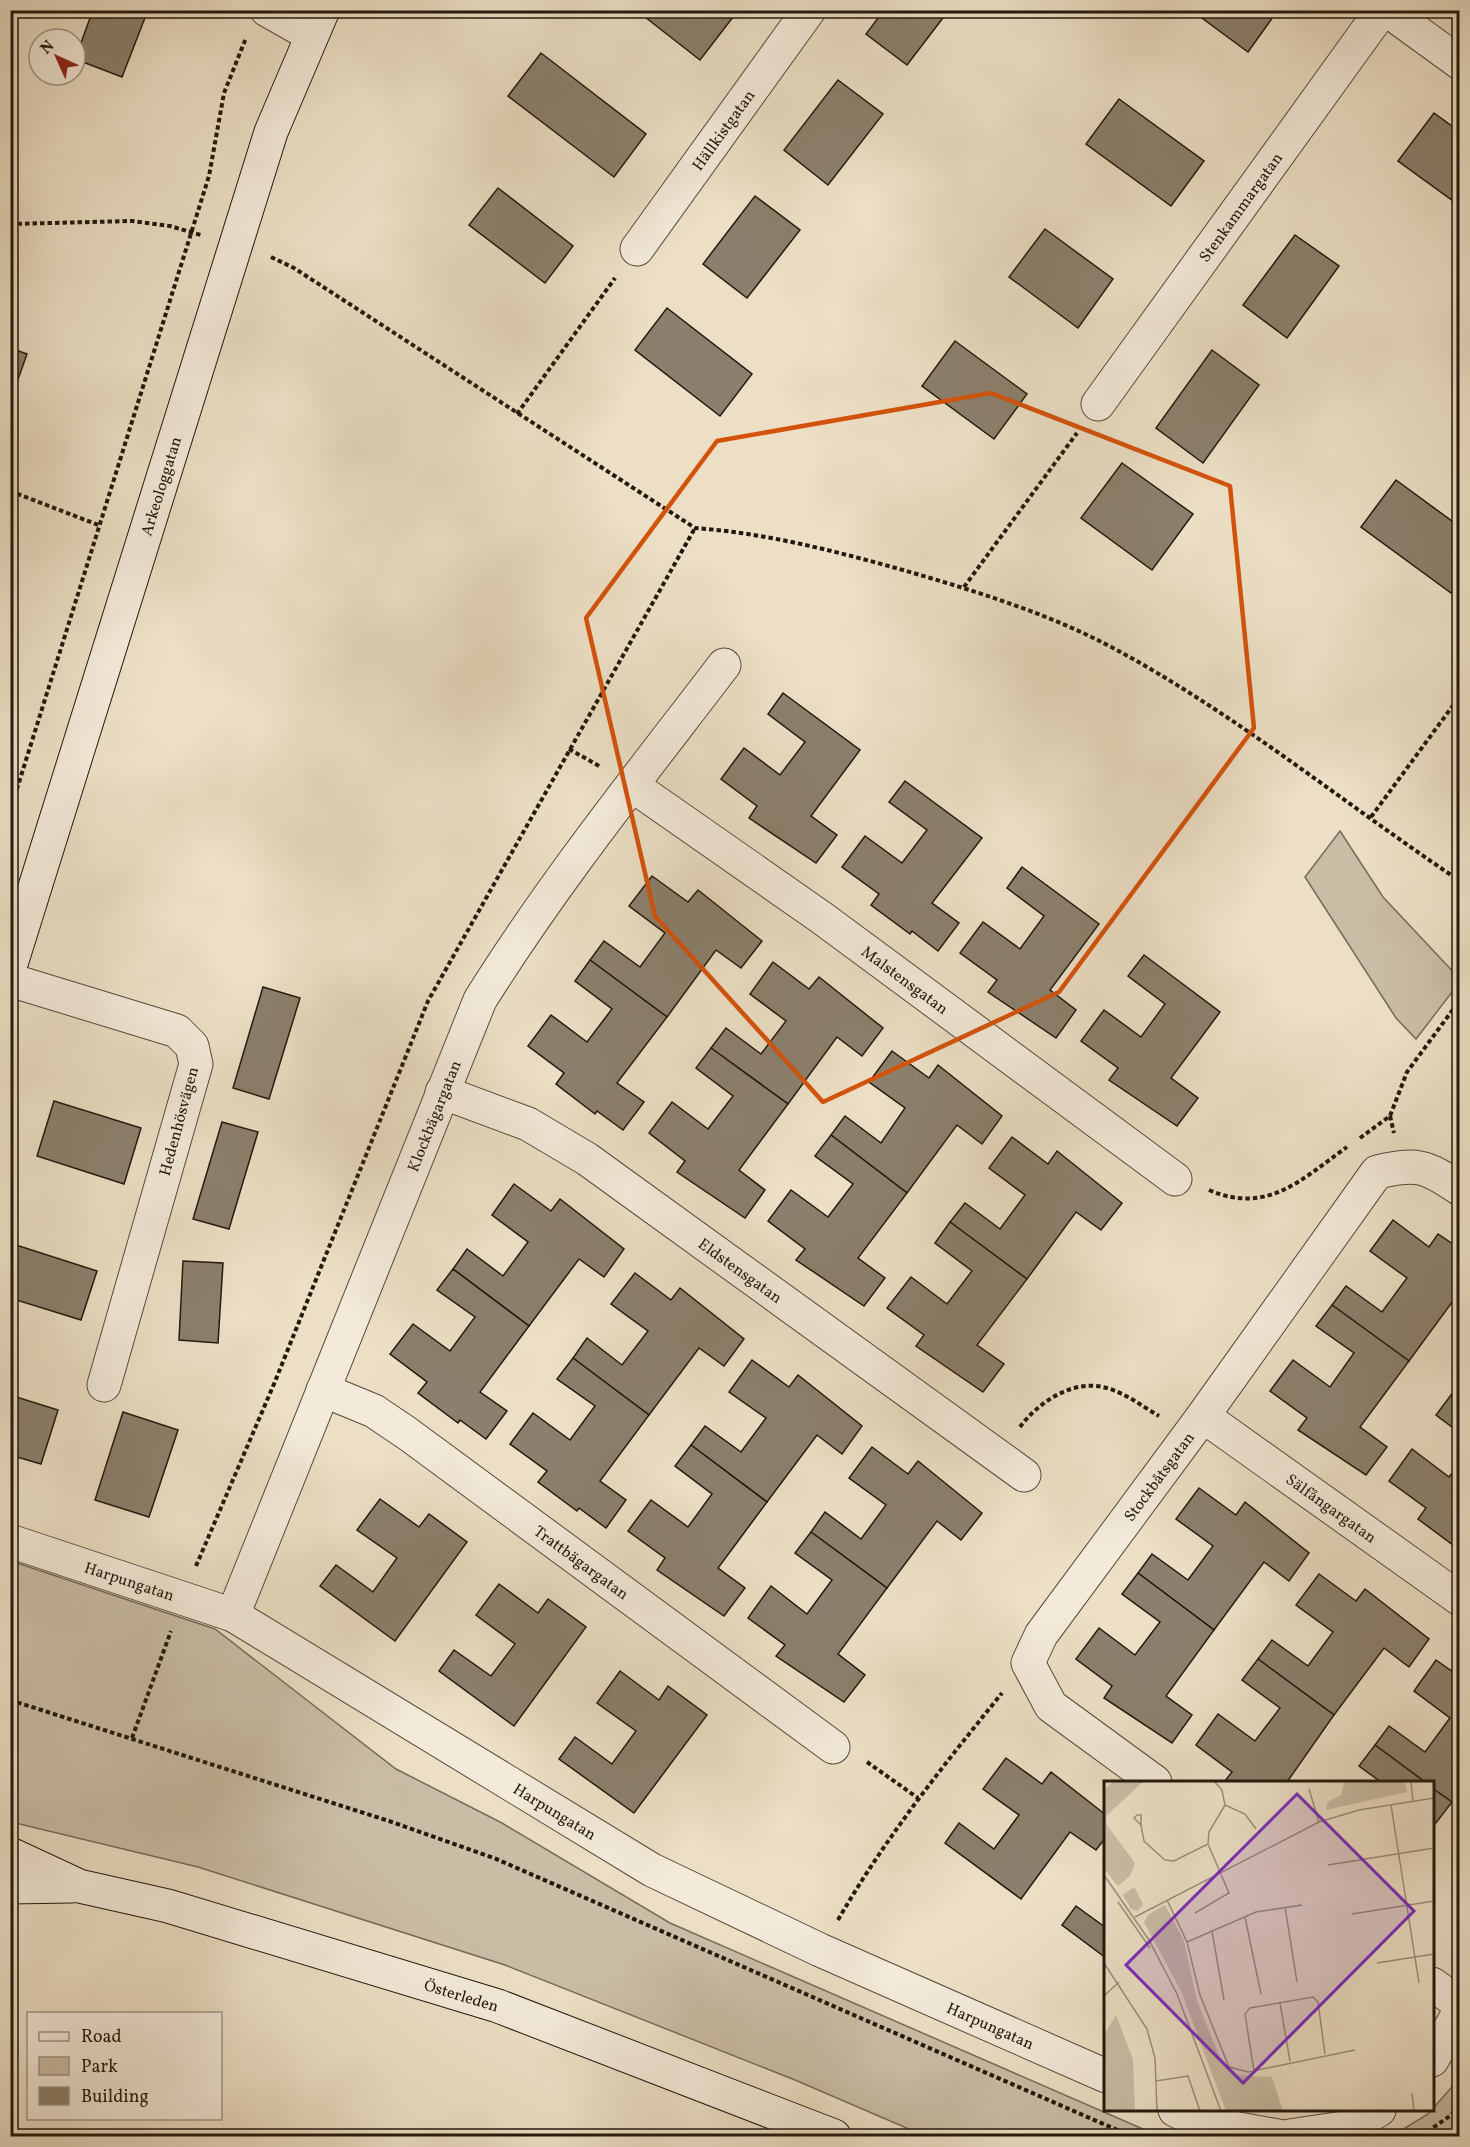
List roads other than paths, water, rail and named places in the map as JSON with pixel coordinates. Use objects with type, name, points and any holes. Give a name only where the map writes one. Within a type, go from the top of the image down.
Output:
[{"type":"street","name":"Hällkistgatan","points":[[636,249],[809,10]]},
{"type":"street","name":"Stenkammargatan","points":[[1098,404],[1382,10]]},
{"type":"street","points":[[1387,10],[1460,63]]},
{"type":"street","points":[[258,20],[317,23]]},
{"type":"street","name":"Arkeologgatan","points":[[10,967],[271,132],[317,23]]},
{"type":"street","name":"Klockbägargatan","points":[[233,1615],[480,1000],[562,876],[724,665]]},
{"type":"street","name":"Malstensgatan","points":[[633,786],[822,918],[1175,1179]]},
{"type":"street","name":"Hedenhösvägen","points":[[10,980],[177,1031],[192,1046],[196,1064],[104,1385]]},
{"type":"street","name":"Eldstensgatan","points":[[442,1092],[528,1124],[587,1159],[1024,1475]]},
{"type":"street","name":"Stockbåtsgatan","points":[[1154,1781],[1051,1706],[1028,1663],[1041,1635],[1203,1416],[1377,1172],[1410,1166],[1434,1171],[1460,1189]]},
{"type":"street","name":"Trattbägargatan","points":[[323,1390],[374,1411],[408,1434],[833,1747]]},
{"type":"street","name":"Sälfångargatan","points":[[1203,1416],[1460,1599]]},
{"type":"street","name":"Harpungatan","points":[[10,1541],[233,1615],[652,1870],[820,1950],[1104,2075]]},
{"type":"street","name":"Österleden","points":[[10,1854],[79,1886],[168,1906],[498,2006],[834,2136]]},
{"type":"street","name":"Österleden","points":[[10,1887],[79,1886]]},
{"type":"street","points":[[1434,1985],[1460,2004]]},
{"type":"street","points":[[1434,2056],[1460,2011]]},
{"type":"street","points":[[1180,2111],[1200,2122],[1278,2136]]},
{"type":"street","points":[[1289,2136],[1350,2127],[1376,2111]]}]
